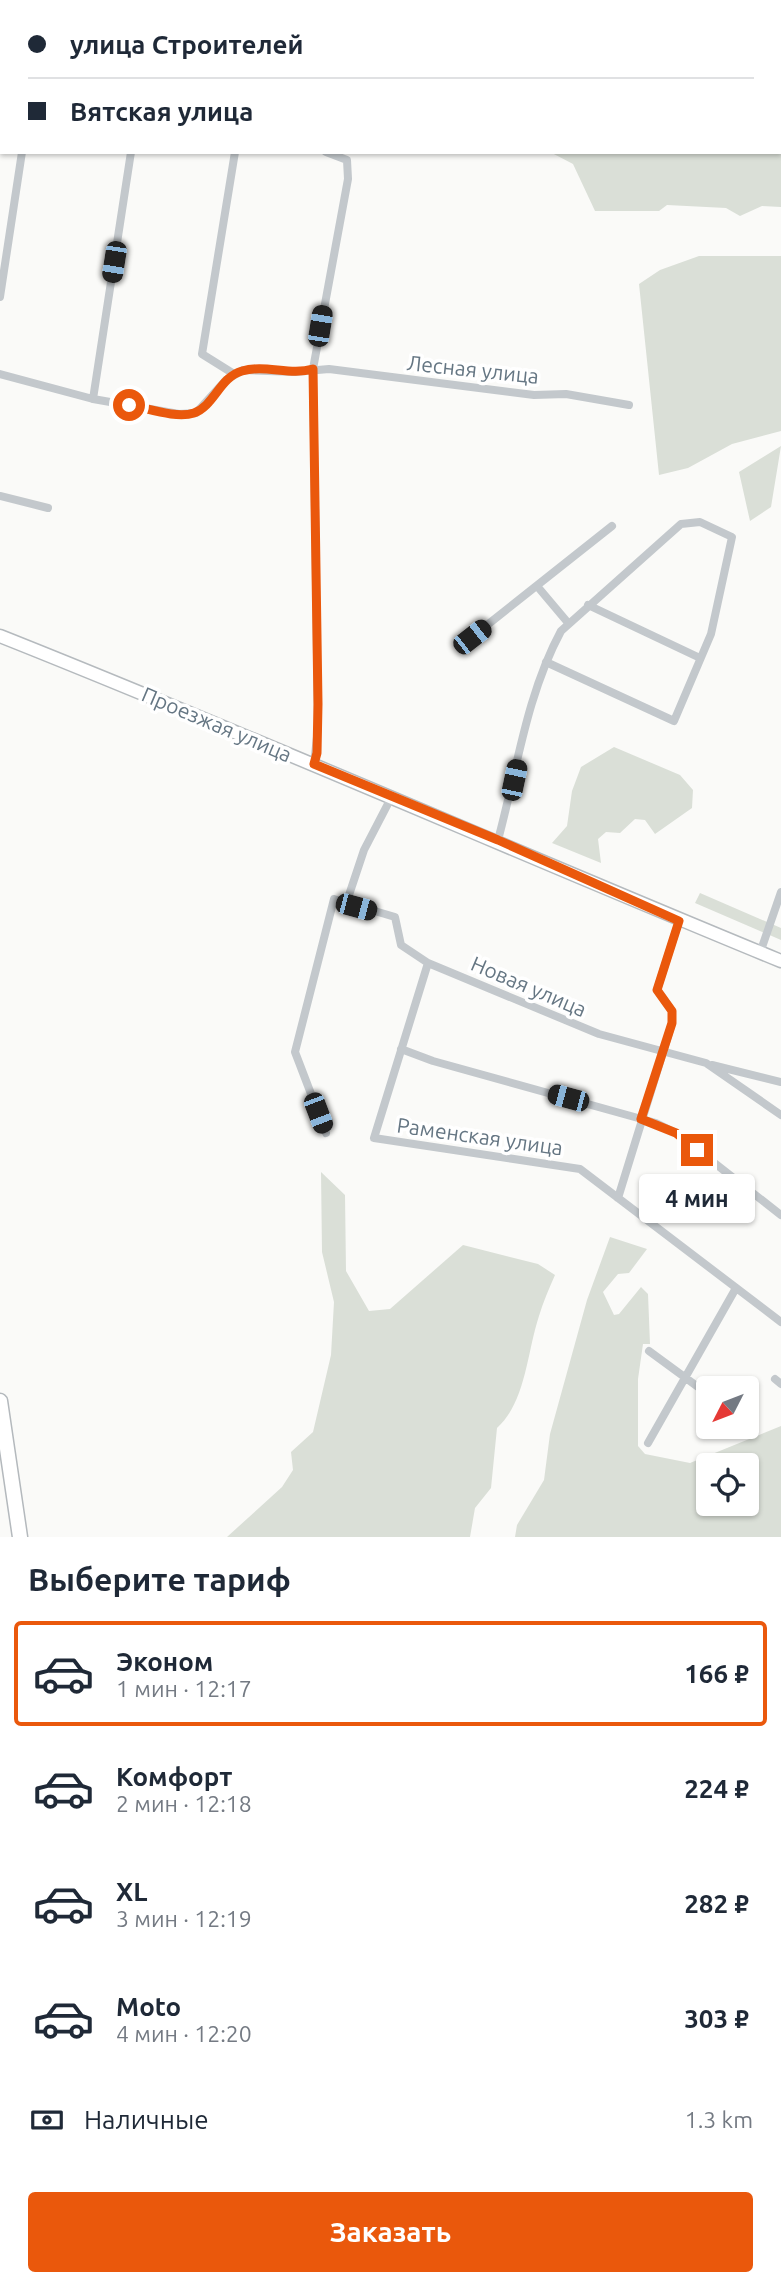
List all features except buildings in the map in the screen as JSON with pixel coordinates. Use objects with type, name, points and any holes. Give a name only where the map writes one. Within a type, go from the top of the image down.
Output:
[{"type":"highway","points":[[0,1401],[20,1537]]},
{"type":"main road","name":"Проезжая улица","points":[[0,636],[498,840],[679,921],[781,961]]},
{"type":"street","points":[[0,297],[22,154]]},
{"type":"street","points":[[93,399],[131,154]]},
{"type":"street","points":[[0,374],[93,399],[179,414],[195,413],[234,374],[202,354],[235,154]]},
{"type":"street","points":[[314,764],[317,753],[318,704],[313,372],[348,179],[347,160],[332,154]]},
{"type":"street","name":"Лесная улица","points":[[234,374],[252,369],[313,372],[534,395],[566,394],[629,405]]},
{"type":"street","points":[[0,496],[48,508]]},
{"type":"street","points":[[498,840],[514,780],[524,725],[546,662],[561,631],[681,524],[700,522],[732,537],[711,634],[674,721],[546,662]]},
{"type":"street","points":[[472,637],[612,526]]},
{"type":"street","points":[[537,586],[569,624]]},
{"type":"street","points":[[588,605],[700,658]]},
{"type":"street","points":[[326,1133],[295,1052],[334,899],[346,904],[365,850],[392,796]]},
{"type":"street","points":[[760,953],[781,892]]},
{"type":"street","name":"Новая улица","points":[[346,904],[395,917],[401,945],[428,963],[600,1034],[663,1054],[706,1063],[781,1115]]},
{"type":"street","points":[[618,1198],[673,1016],[657,990],[679,921]]},
{"type":"street","points":[[428,963],[401,1049],[433,1061],[641,1119],[676,1133],[781,1215]]},
{"type":"street","name":"Раменская улица","points":[[401,1049],[374,1138],[580,1169],[781,1322]]},
{"type":"street","points":[[706,1063],[781,1082]]},
{"type":"street","points":[[648,1443],[736,1288]]},
{"type":"street","points":[[649,1351],[696,1386]]},
{"type":"shaded area","points":[[554,154],[781,154],[781,207],[762,206],[740,216],[726,208],[667,205],[659,211],[595,211],[573,164]]},
{"type":"shaded area","points":[[699,256],[781,256],[781,431],[732,444],[688,468],[659,475],[639,284],[660,270]]},
{"type":"shaded area","points":[[781,446],[771,507],[750,521],[739,472]]},
{"type":"shaded area","points":[[614,747],[680,775],[693,790],[692,808],[655,834],[645,820],[635,819],[620,833],[606,832],[598,839],[601,863],[552,843],[567,826],[572,791],[581,767]]},
{"type":"shaded area","points":[[700,893],[781,928],[781,940],[695,903]]},
{"type":"shaded area","points":[[321,1172],[345,1195],[346,1271],[369,1311],[390,1309],[463,1245],[538,1264],[555,1275],[539,1316],[520,1391],[507,1417],[497,1428],[491,1488],[475,1508],[470,1537],[227,1537],[282,1487],[293,1470],[291,1452],[313,1432],[331,1355],[334,1302],[322,1252]]},
{"type":"shaded area","points":[[610,1237],[647,1249],[629,1273],[618,1274],[603,1292],[614,1315],[619,1314],[641,1287],[648,1294],[650,1344],[643,1344],[638,1379],[638,1446],[645,1454],[690,1463],[696,1461],[696,1516],[759,1516],[759,1453],[715,1453],[749,1439],[759,1439],[760,1435],[781,1426],[781,1537],[515,1537],[517,1525],[544,1480],[550,1434],[587,1300]]},
{"type":"route","points":[[129,405],[179,414],[195,413],[201,410],[226,380],[243,370],[295,372],[313,369],[318,704],[317,753],[314,764],[498,840],[679,921],[657,990],[672,1011],[672,1023],[641,1119],[676,1133],[697,1150]]}]
